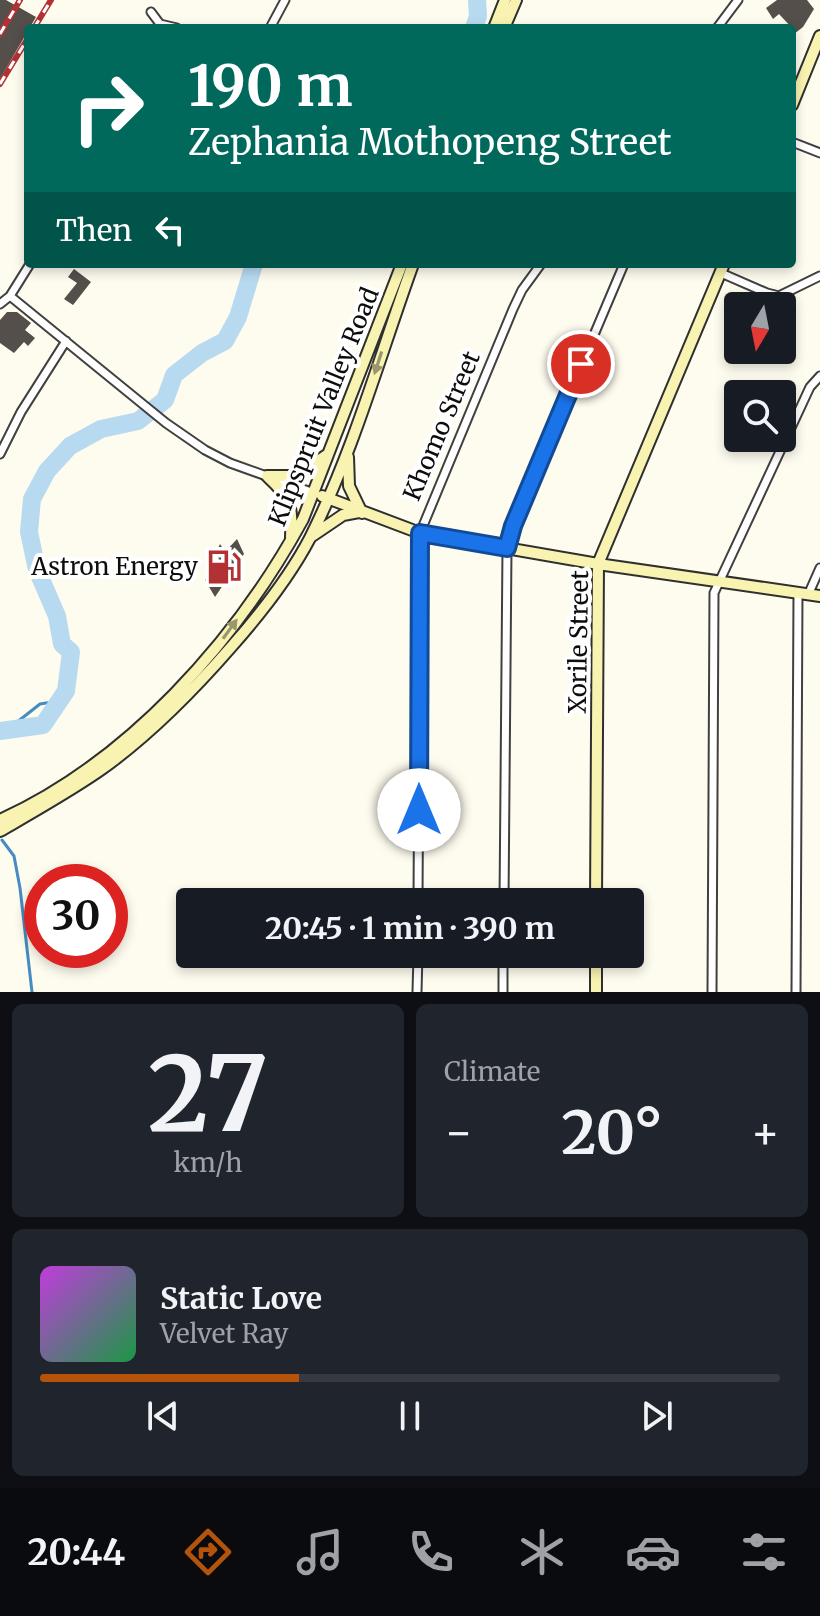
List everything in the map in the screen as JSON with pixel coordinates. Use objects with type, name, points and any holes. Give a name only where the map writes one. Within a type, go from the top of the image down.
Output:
[{"type":"main road","points":[[496,24],[505,0]]},
{"type":"main road","points":[[506,24],[516,0]]},
{"type":"main road","points":[[796,95],[820,36]]},
{"type":"main road","name":"Klipspruit Valley Road","points":[[0,820],[86,770],[160,708],[217,646],[291,540],[314,493],[400,268]]},
{"type":"main road","name":"Klipspruit Valley Road","points":[[0,831],[100,771],[155,726],[199,683],[264,609],[291,571],[328,498],[412,268]]},
{"type":"main road","name":"Xorile Street","points":[[596,888],[598,564],[722,268]]},
{"type":"main road","points":[[349,447],[349,486],[361,513]]},
{"type":"main road","points":[[267,476],[296,476],[329,454]]},
{"type":"main road","points":[[267,476],[284,492],[291,504],[291,540]]},
{"type":"main road","points":[[314,493],[420,533],[598,564],[820,596]]},
{"type":"main road","points":[[310,538],[343,515],[361,513]]},
{"type":"main road","points":[[596,968],[596,992]]},
{"type":"street","points":[[272,24],[285,0]]},
{"type":"street","points":[[720,24],[738,0]]},
{"type":"street","points":[[151,12],[160,24]]},
{"type":"street","points":[[796,144],[820,153]]},
{"type":"street","points":[[0,304],[10,296],[28,268]]},
{"type":"street","name":"Khomo Street","points":[[418,888],[420,533],[513,309],[538,268]]},
{"type":"street","points":[[504,888],[507,548],[513,526],[622,268]]},
{"type":"street","points":[[722,268],[767,293],[779,296],[820,276]]},
{"type":"street","points":[[10,296],[166,423],[230,463],[314,493]]},
{"type":"street","points":[[0,454],[66,341]]},
{"type":"street","points":[[712,992],[714,593],[810,387],[820,376]]},
{"type":"street","points":[[796,992],[803,594],[820,568]]},
{"type":"street","points":[[417,992],[418,968]]},
{"type":"street","points":[[503,968],[503,992]]},
{"type":"building","points":[[0,0],[6,0],[36,17],[32,24],[24,24],[24,38],[0,79]]},
{"type":"building","points":[[777,0],[807,0],[814,9],[796,32],[796,24],[788,24],[779,14],[773,19],[766,8]]},
{"type":"building","points":[[74,269],[91,282],[73,305],[64,299],[77,283],[68,277]]},
{"type":"building","points":[[7,312],[17,312],[31,323],[25,330],[35,338],[28,346],[24,342],[14,353],[0,343],[0,320]]},
{"type":"building","points":[[237,539],[244,554],[215,597],[205,580],[219,559],[216,553],[220,544],[225,552]]},
{"type":"waterway","points":[[475,24],[477,0]]},
{"type":"waterway","points":[[0,731],[43,725],[66,691],[71,652],[62,644],[57,616],[37,570],[29,532],[32,499],[47,471],[70,446],[101,429],[138,421],[165,400],[174,375],[202,353],[225,341],[238,317],[253,268]]},
{"type":"waterway","points":[[7,730],[40,704],[59,701]]},
{"type":"waterway","points":[[2,840],[14,856],[32,992]]},
{"type":"railway","points":[[0,34],[20,0]]},
{"type":"railway","points":[[36,24],[51,0]]},
{"type":"railway","points":[[0,84],[24,45]]},
{"type":"place","name":"Astron Energy","points":[[224,567]]},
{"type":"route","points":[[419,810],[420,533],[507,548],[513,526],[581,364]]}]
